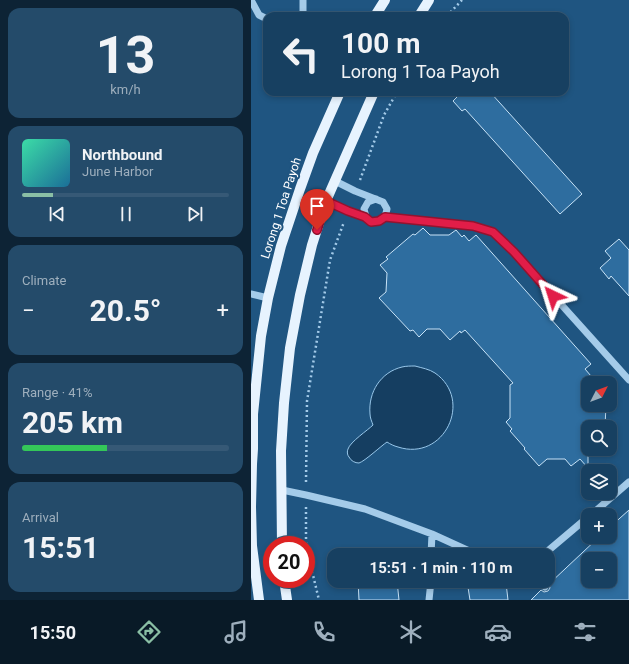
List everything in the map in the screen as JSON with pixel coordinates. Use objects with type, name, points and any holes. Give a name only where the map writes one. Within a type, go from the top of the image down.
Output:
[{"type":"main road","points":[[378,12],[385,0]]},
{"type":"main road","points":[[422,12],[429,0]]},
{"type":"main road","name":"Lorong 1 Toa Payoh","points":[[259,600],[252,546],[251,507],[253,414],[261,336],[268,298],[281,246],[313,153],[338,96]]},
{"type":"main road","points":[[282,536],[281,451],[284,404],[290,348],[300,295],[312,245],[326,201],[372,96]]},
{"type":"main road","points":[[285,588],[287,600]]},
{"type":"lane","points":[[251,0],[259,15],[263,18]]},
{"type":"lane","points":[[303,0],[303,12]]},
{"type":"lane","points":[[335,181],[383,202],[387,209],[385,217]]},
{"type":"lane","points":[[365,217],[364,209],[368,202],[376,199]]},
{"type":"lane","points":[[326,201],[365,217],[371,222],[379,221],[385,217],[473,226],[493,232],[514,252],[629,380]]},
{"type":"lane","points":[[251,294],[268,298]]},
{"type":"lane","points":[[599,508],[629,482]]},
{"type":"lane","points":[[282,490],[365,509],[432,534],[463,548]]},
{"type":"lane","points":[[551,548],[581,523]]},
{"type":"lane","points":[[431,548],[432,534]]},
{"type":"lane","points":[[429,600],[430,588]]},
{"type":"path","points":[[451,12],[462,0]]},
{"type":"path","points":[[355,191],[383,115],[395,96]]},
{"type":"path","points":[[319,600],[306,546],[307,401],[330,260],[348,211]]},
{"type":"water","points":[[415,366],[435,373],[446,385],[452,398],[453,412],[448,426],[440,437],[429,446],[414,449],[398,447],[387,442],[362,462],[353,462],[347,453],[349,446],[373,425],[370,415],[370,406],[371,398],[377,384],[388,373],[404,367]]},
{"type":"building","points":[[458,96],[494,96],[582,194],[560,214],[465,109],[462,111],[453,101]]},
{"type":"building","points":[[423,228],[430,235],[449,235],[456,230],[462,237],[464,235],[469,241],[476,235],[591,364],[585,369],[591,376],[581,376],[581,412],[606,412],[605,420],[581,420],[581,456],[588,456],[588,464],[584,464],[580,459],[571,466],[565,459],[547,459],[539,466],[510,431],[512,429],[506,422],[510,418],[510,385],[513,383],[465,330],[461,333],[460,331],[450,340],[440,329],[427,329],[419,337],[413,330],[410,331],[379,298],[386,292],[387,273],[380,265],[388,259],[386,257],[413,234],[415,235]]},
{"type":"building","points":[[619,239],[629,250],[629,296],[611,276],[609,279],[600,268],[611,258],[605,251]]},
{"type":"building","points":[[629,510],[629,600],[531,600],[541,590],[544,592],[548,591],[550,588],[555,588],[555,578],[581,554],[581,588],[617,588],[617,552],[583,552],[592,544],[617,544],[617,521]]},
{"type":"building","points":[[358,588],[398,588],[399,600],[359,600]]},
{"type":"building","points":[[468,588],[507,588],[508,600],[470,600]]},
{"type":"route","points":[[317,230],[326,201],[365,217],[371,222],[379,221],[385,217],[473,226],[493,232],[514,252],[553,296]]}]
